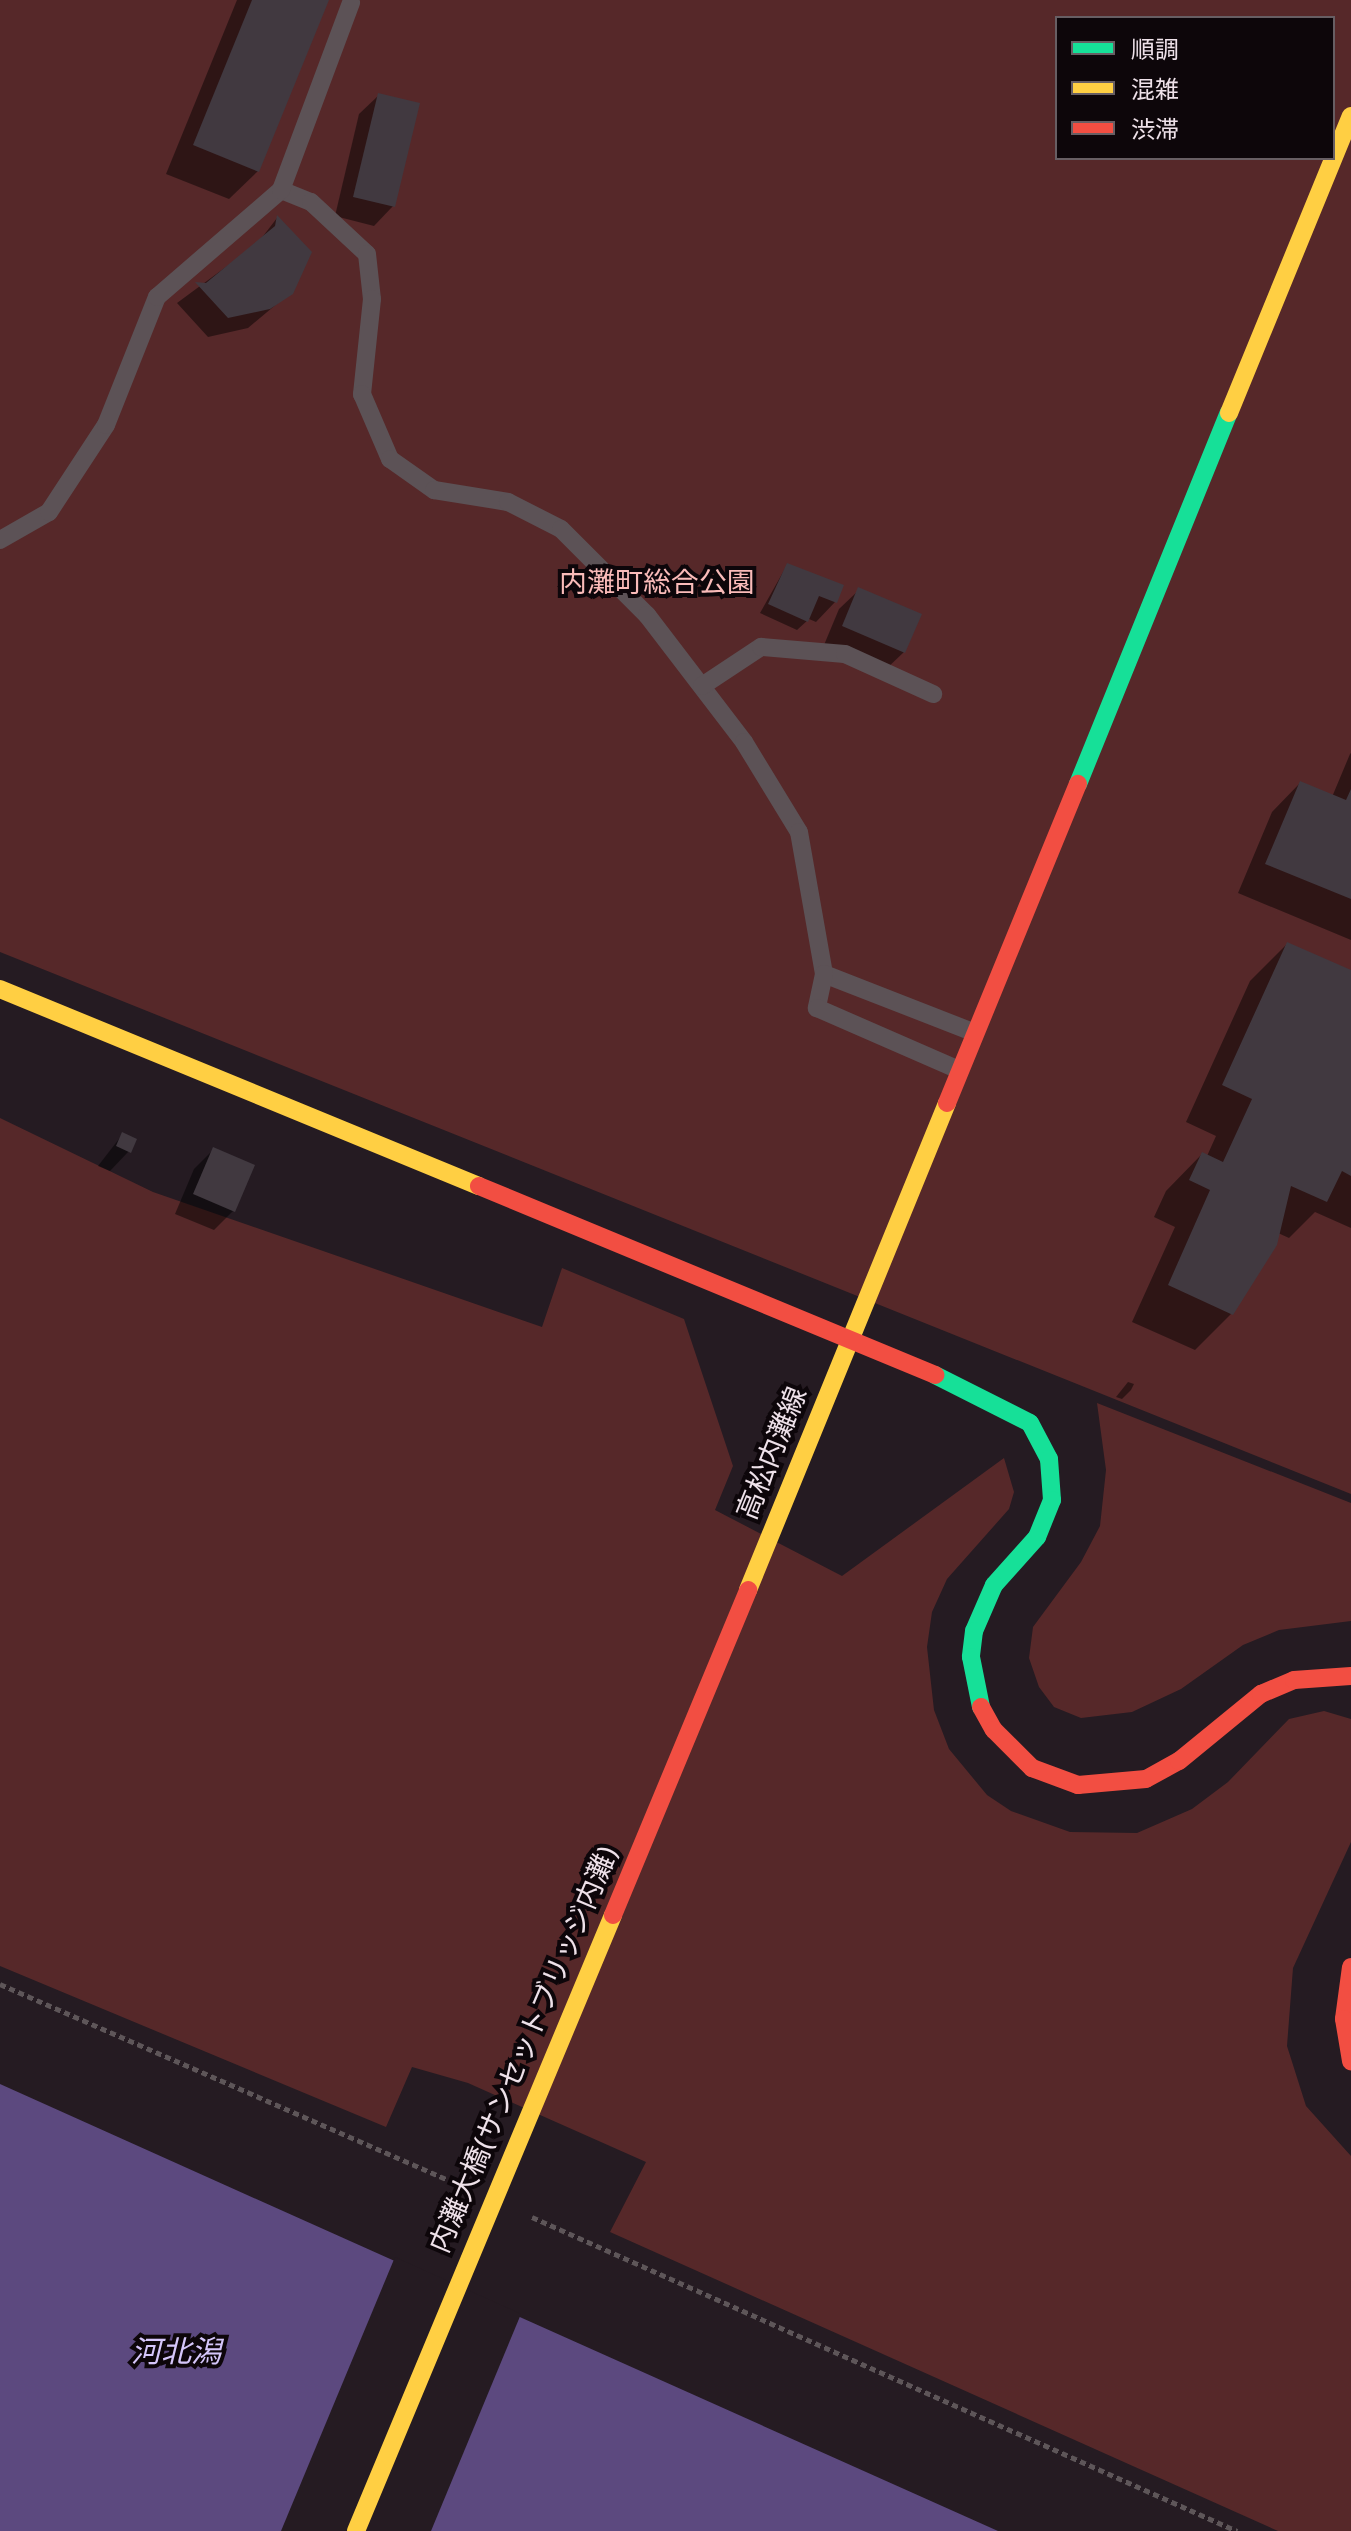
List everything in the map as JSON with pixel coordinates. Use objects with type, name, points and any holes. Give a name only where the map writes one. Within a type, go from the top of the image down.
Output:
[{"type":"street","name":"高松内灘線","points":[[1335,155],[1351,116]]},
{"type":"street","name":"高松内灘線","points":[[748,1590],[1333,160]]},
{"type":"street","points":[[0,989],[852,1339],[1009,1408],[1043,1440],[1053,1480],[1047,1519],[994,1585],[974,1631],[971,1657],[987,1717],[1012,1752],[1032,1768],[1078,1785],[1108,1786],[1146,1779],[1179,1761],[1261,1694],[1294,1680],[1351,1676]]},
{"type":"street","name":"内灘大橋(サンセットブリッジ内灘)","points":[[356,2531],[748,1590]]},
{"type":"street","points":[[1351,1967],[1344,2019],[1351,2061]]},
{"type":"lane","points":[[0,540],[49,512],[106,425],[157,297],[281,190],[351,3]]},
{"type":"lane","points":[[281,190],[311,202],[367,254],[372,299],[362,394],[390,459],[434,490],[508,502],[561,529],[647,615],[744,742],[799,832],[824,974],[817,1008],[959,1070]]},
{"type":"lane","points":[[702,686],[761,647],[845,654],[933,694]]},
{"type":"lane","points":[[824,974],[975,1033]]},
{"type":"path","points":[[0,1984],[463,2186]]},
{"type":"path","points":[[520,2211],[1237,2531]]},
{"type":"green space","name":"内灘町総合公園","points":[[0,0],[1351,0],[1351,1494],[0,952]]},
{"type":"green space","points":[[0,1118],[153,1192],[542,1327],[562,1268],[684,1319],[733,1466],[715,1510],[842,1576],[1004,1458],[1014,1492],[1009,1509],[947,1579],[932,1612],[927,1647],[934,1710],[949,1749],[987,1795],[1011,1811],[1070,1832],[1137,1833],[1192,1809],[1228,1782],[1289,1719],[1324,1711],[1351,1719],[1351,1842],[1293,1968],[1287,2046],[1306,2106],[1351,2156],[1351,2531],[1278,2531],[610,2232],[646,2162],[468,2083],[412,2067],[386,2127],[0,1966]]},
{"type":"green space","points":[[1097,1403],[1351,1503],[1351,1621],[1279,1630],[1243,1645],[1181,1689],[1132,1712],[1081,1718],[1054,1707],[1039,1687],[1029,1658],[1033,1627],[1081,1562],[1100,1526],[1106,1470]]},
{"type":"water","name":"河北潟","points":[[0,2084],[236,2190],[998,2531],[0,2531]]},
{"type":"pier","points":[[395,2257],[521,2314],[431,2531],[281,2531]]},
{"type":"building","points":[[252,0],[329,0],[259,172],[193,145]]},
{"type":"building","points":[[378,93],[420,103],[395,207],[353,197]]},
{"type":"building","points":[[277,215],[312,252],[293,294],[270,309],[228,318],[195,282],[206,283],[275,226]]},
{"type":"building","points":[[787,563],[844,585],[837,603],[819,596],[808,622],[768,604]]},
{"type":"building","points":[[858,587],[922,614],[905,653],[842,626]]},
{"type":"building","points":[[1300,781],[1346,800],[1351,789],[1351,899],[1265,864]]},
{"type":"building","points":[[1287,942],[1351,970],[1351,1176],[1342,1171],[1327,1202],[1291,1186],[1277,1245],[1233,1315],[1168,1285],[1210,1190],[1189,1180],[1202,1152],[1223,1162],[1252,1099],[1222,1085]]},
{"type":"building","points":[[122,1132],[137,1139],[131,1153],[116,1146]]},
{"type":"building","points":[[213,1147],[255,1165],[235,1212],[193,1194]]},
{"type":"traffic: fast","points":[[1078,784],[1229,413]]},
{"type":"traffic: fast","points":[[935,1375],[1030,1423],[1049,1459],[1052,1500],[1037,1537],[994,1585],[974,1631],[971,1657],[981,1707]]},
{"type":"traffic: slow","points":[[1335,155],[1351,116]]},
{"type":"traffic: slow","points":[[1229,413],[1333,160]]},
{"type":"traffic: slow","points":[[0,989],[479,1186]]},
{"type":"traffic: slow","points":[[748,1590],[947,1103]]},
{"type":"traffic: slow","points":[[356,2531],[613,1915]]},
{"type":"traffic: jam","points":[[947,1103],[1078,784]]},
{"type":"traffic: jam","points":[[479,1186],[935,1375]]},
{"type":"traffic: jam","points":[[613,1915],[748,1590]]},
{"type":"traffic: jam","points":[[981,1707],[994,1730],[1032,1768],[1078,1785],[1146,1779],[1179,1761],[1261,1694],[1294,1680],[1351,1676]]},
{"type":"traffic: jam","points":[[1351,1967],[1344,2019],[1351,2061]]}]
